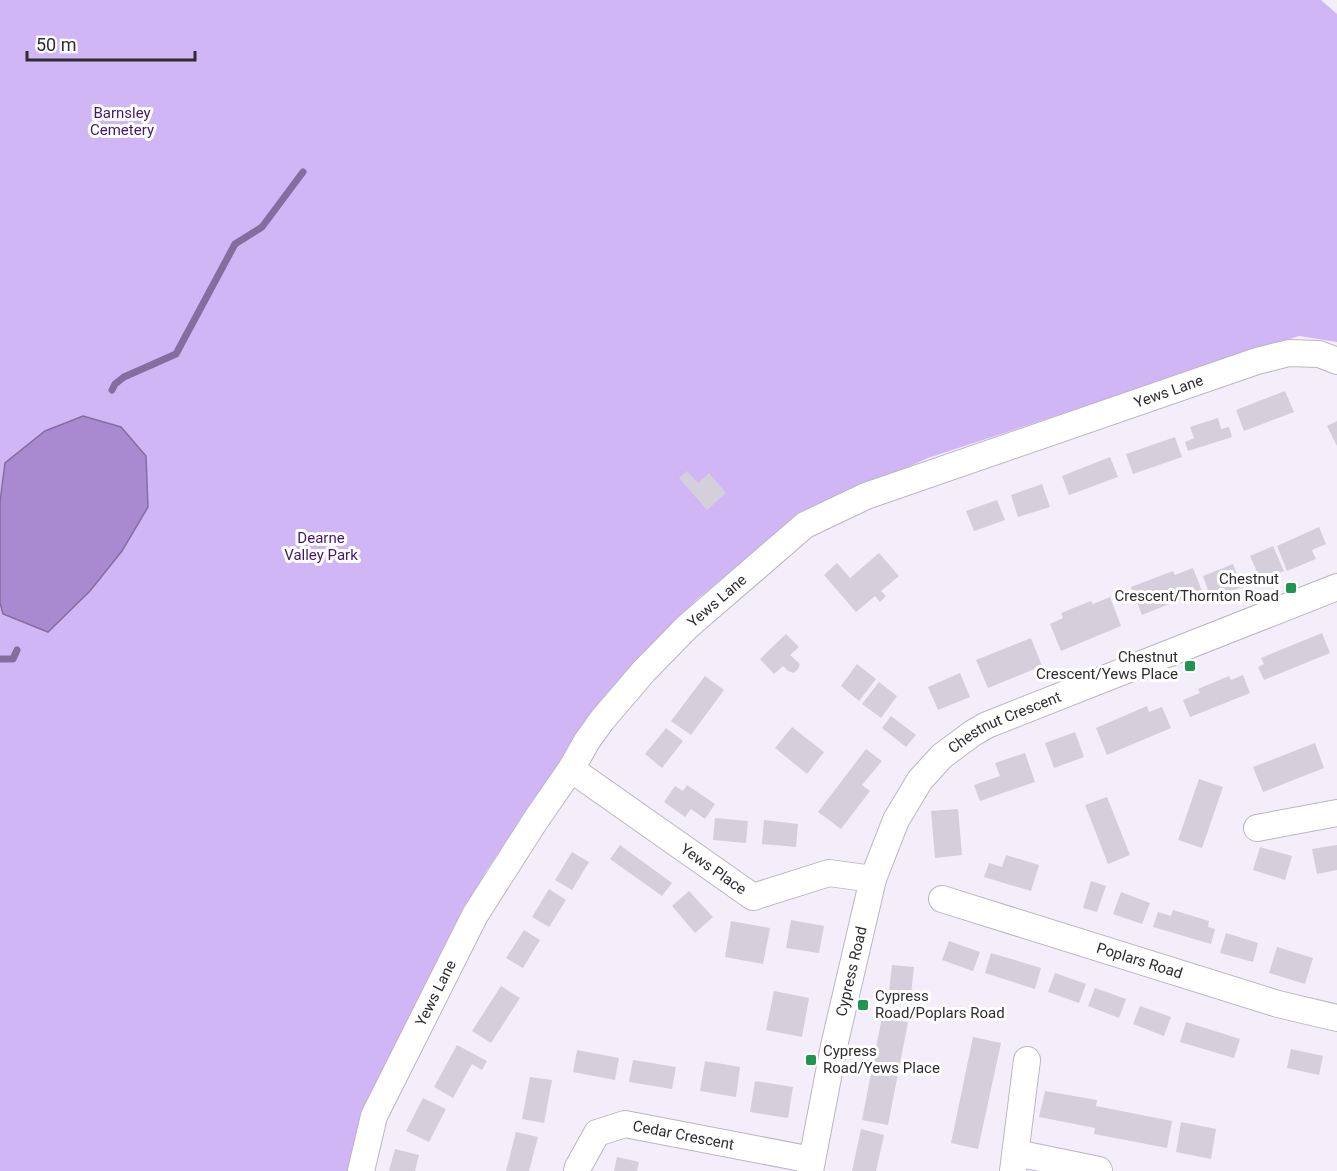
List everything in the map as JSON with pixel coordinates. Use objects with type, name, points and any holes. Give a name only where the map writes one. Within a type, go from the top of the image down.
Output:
[{"type":"street","name":"Yews Lane","points":[[362,1171],[374,1116],[475,915],[587,741],[644,671],[687,627],[805,525],[866,496],[1257,361],[1289,353],[1299,353],[1319,354],[1337,362]]},
{"type":"street","name":"Chestnut Crescent","points":[[873,879],[896,820],[920,780],[942,756],[973,733],[987,725],[1337,587]]},
{"type":"street","name":"Yews Place","points":[[571,769],[753,897],[829,873],[873,879]]},
{"type":"street","points":[[1257,828],[1337,813]]},
{"type":"street","name":"Cypress Road","points":[[811,1166],[834,1046],[873,879]]},
{"type":"street","name":"Poplars Road","points":[[942,898],[1278,1004],[1337,1018]]},
{"type":"street","points":[[1027,1060],[1014,1162],[1099,1171]]},
{"type":"street","name":"Cedar Crescent","points":[[577,1171],[597,1133],[625,1124],[811,1166]]},
{"type":"green space","name":"Dearne Valley Park","points":[[0,0],[1321,0],[1337,14],[1337,342],[1299,336],[928,458],[799,516],[695,601],[586,725],[486,871],[365,1114],[352,1171],[0,1171]]},
{"type":"shaded area","points":[[83,416],[121,427],[146,456],[148,507],[122,551],[90,591],[48,632],[3,614],[0,603],[0,502],[5,463],[45,431]]},
{"type":"building","points":[[1285,391],[1294,412],[1244,431],[1236,410]]},
{"type":"building","points":[[1218,418],[1221,429],[1229,427],[1232,437],[1188,451],[1185,442],[1194,438],[1190,427]]},
{"type":"building","points":[[1337,421],[1337,446],[1327,426]]},
{"type":"building","points":[[1175,437],[1182,457],[1133,474],[1126,454]]},
{"type":"building","points":[[1110,457],[1118,477],[1069,495],[1062,476]]},
{"type":"building","points":[[687,471],[698,483],[709,473],[726,493],[707,510],[679,478]]},
{"type":"building","points":[[1042,484],[1050,507],[1018,517],[1011,495]]},
{"type":"building","points":[[997,500],[1005,520],[974,531],[966,511]]},
{"type":"building","points":[[1319,527],[1326,544],[1312,550],[1316,559],[1287,571],[1277,546]]},
{"type":"building","points":[[1273,546],[1284,571],[1261,581],[1250,556]]},
{"type":"building","points":[[879,553],[899,576],[881,591],[886,596],[880,602],[875,596],[856,612],[824,575],[837,563],[850,578]]},
{"type":"building","points":[[1233,564],[1242,587],[1211,599],[1203,576]]},
{"type":"building","points":[[1193,568],[1202,591],[1142,615],[1131,587],[1173,571],[1175,575]]},
{"type":"building","points":[[1110,597],[1121,626],[1061,651],[1050,624],[1063,618],[1061,613],[1091,601],[1093,604]]},
{"type":"building","points":[[1322,633],[1330,653],[1264,680],[1258,667],[1264,664],[1261,658]]},
{"type":"building","points":[[786,634],[799,647],[790,655],[800,664],[794,673],[783,666],[774,674],[760,659]]},
{"type":"building","points":[[1031,638],[1042,666],[988,688],[976,660]]},
{"type":"building","points":[[857,664],[876,679],[859,701],[841,686]]},
{"type":"building","points":[[960,673],[970,697],[938,710],[928,687]]},
{"type":"building","points":[[1243,675],[1250,693],[1190,717],[1183,700],[1200,693],[1198,689],[1229,676],[1231,680]]},
{"type":"building","points":[[705,676],[724,690],[691,735],[671,721]]},
{"type":"building","points":[[879,682],[897,696],[881,718],[862,704]]},
{"type":"building","points":[[1147,706],[1149,712],[1162,707],[1171,728],[1107,755],[1096,728]]},
{"type":"building","points":[[891,716],[916,735],[906,747],[882,728]]},
{"type":"building","points":[[792,727],[824,752],[807,774],[775,748]]},
{"type":"building","points":[[666,728],[683,741],[662,768],[645,754]]},
{"type":"building","points":[[1075,732],[1084,757],[1054,768],[1045,743]]},
{"type":"building","points":[[1315,743],[1324,768],[1263,792],[1253,767]]},
{"type":"building","points":[[866,749],[882,761],[862,785],[870,791],[841,829],[818,812]]},
{"type":"building","points":[[1025,753],[1035,782],[980,801],[974,785],[1000,776],[995,763]]},
{"type":"building","points":[[1199,779],[1223,787],[1202,848],[1178,840]]},
{"type":"building","points":[[687,785],[715,804],[705,819],[691,809],[685,817],[664,802],[675,786],[683,791]]},
{"type":"building","points":[[1107,797],[1130,855],[1108,864],[1085,805]]},
{"type":"building","points":[[958,809],[962,855],[935,858],[931,811]]},
{"type":"building","points":[[715,818],[748,821],[746,843],[713,840]]},
{"type":"building","points":[[764,820],[798,824],[796,847],[762,844]]},
{"type":"building","points":[[620,845],[672,883],[662,896],[610,859]]},
{"type":"building","points":[[1337,845],[1337,870],[1317,874],[1312,849]]},
{"type":"building","points":[[1260,847],[1292,856],[1285,880],[1253,870]]},
{"type":"building","points":[[572,852],[589,862],[572,890],[555,880]]},
{"type":"building","points":[[1006,855],[1039,865],[1031,891],[984,877],[989,863],[1002,867]]},
{"type":"building","points":[[1091,881],[1106,886],[1097,912],[1083,908]]},
{"type":"building","points":[[549,889],[566,900],[549,927],[532,917]]},
{"type":"building","points":[[689,891],[713,917],[695,933],[672,906]]},
{"type":"building","points":[[1121,892],[1150,903],[1142,924],[1113,914]]},
{"type":"building","points":[[1173,910],[1209,921],[1208,927],[1215,929],[1211,944],[1153,927],[1158,912],[1171,916]]},
{"type":"building","points":[[791,920],[824,926],[819,953],[786,948]]},
{"type":"building","points":[[731,921],[770,928],[763,964],[725,957]]},
{"type":"building","points":[[524,930],[540,940],[523,968],[506,958]]},
{"type":"building","points":[[1226,933],[1258,943],[1253,962],[1220,953]]},
{"type":"building","points":[[949,941],[980,952],[973,971],[942,960]]},
{"type":"building","points":[[1277,947],[1313,958],[1305,984],[1269,973]]},
{"type":"building","points":[[991,953],[1041,968],[1035,989],[985,973]]},
{"type":"building","points":[[892,965],[914,967],[910,1003],[888,1001]]},
{"type":"building","points":[[1055,973],[1086,984],[1079,1003],[1048,992]]},
{"type":"building","points":[[501,986],[520,998],[491,1043],[472,1031]]},
{"type":"building","points":[[1095,988],[1126,999],[1119,1018],[1088,1006]]},
{"type":"building","points":[[774,991],[809,998],[802,1037],[766,1030]]},
{"type":"building","points":[[1140,1006],[1171,1017],[1164,1036],[1133,1024]]},
{"type":"building","points":[[882,1017],[908,1022],[888,1125],[862,1120]]},
{"type":"building","points":[[1186,1022],[1240,1039],[1234,1058],[1180,1042]]},
{"type":"building","points":[[973,1037],[1001,1043],[978,1149],[951,1143]]},
{"type":"building","points":[[457,1045],[487,1061],[482,1070],[472,1064],[453,1098],[434,1087]]},
{"type":"building","points":[[1291,1049],[1323,1056],[1319,1075],[1287,1068]]},
{"type":"building","points":[[577,1050],[619,1058],[615,1080],[573,1072]]},
{"type":"building","points":[[633,1060],[676,1067],[672,1089],[629,1082]]},
{"type":"building","points":[[705,1061],[740,1067],[736,1097],[700,1091]]},
{"type":"building","points":[[530,1077],[552,1080],[544,1123],[522,1119]]},
{"type":"building","points":[[755,1081],[793,1087],[788,1118],[750,1112]]},
{"type":"building","points":[[1045,1091],[1097,1100],[1096,1106],[1172,1121],[1167,1148],[1094,1134],[1095,1128],[1039,1117]]},
{"type":"building","points":[[423,1098],[446,1109],[429,1142],[406,1131]]},
{"type":"building","points":[[1181,1122],[1216,1129],[1211,1159],[1176,1152]]},
{"type":"building","points":[[861,1129],[884,1135],[876,1171],[852,1171]]},
{"type":"building","points":[[516,1132],[538,1137],[529,1171],[506,1171]]},
{"type":"building","points":[[395,1149],[419,1155],[415,1171],[389,1171]]},
{"type":"building","points":[[617,1157],[639,1162],[637,1171],[614,1171]]},
{"type":"waterway","points":[[112,390],[115,384],[124,377],[176,354],[235,244],[262,227],[303,172]]},
{"type":"waterway","points":[[0,659],[13,659],[17,650]]},
{"type":"place","name":"Chestnut Crescent/Thornton Road","points":[[1291,588]]},
{"type":"place","name":"Chestnut Crescent/Yews Place","points":[[1190,666]]},
{"type":"place","name":"Cypress Road/Poplars Road","points":[[863,1005]]},
{"type":"place","name":"Cypress Road/Yews Place","points":[[811,1060]]},
{"type":"park label","name":"Barnsley Cemetery","points":[[122,122]]}]
